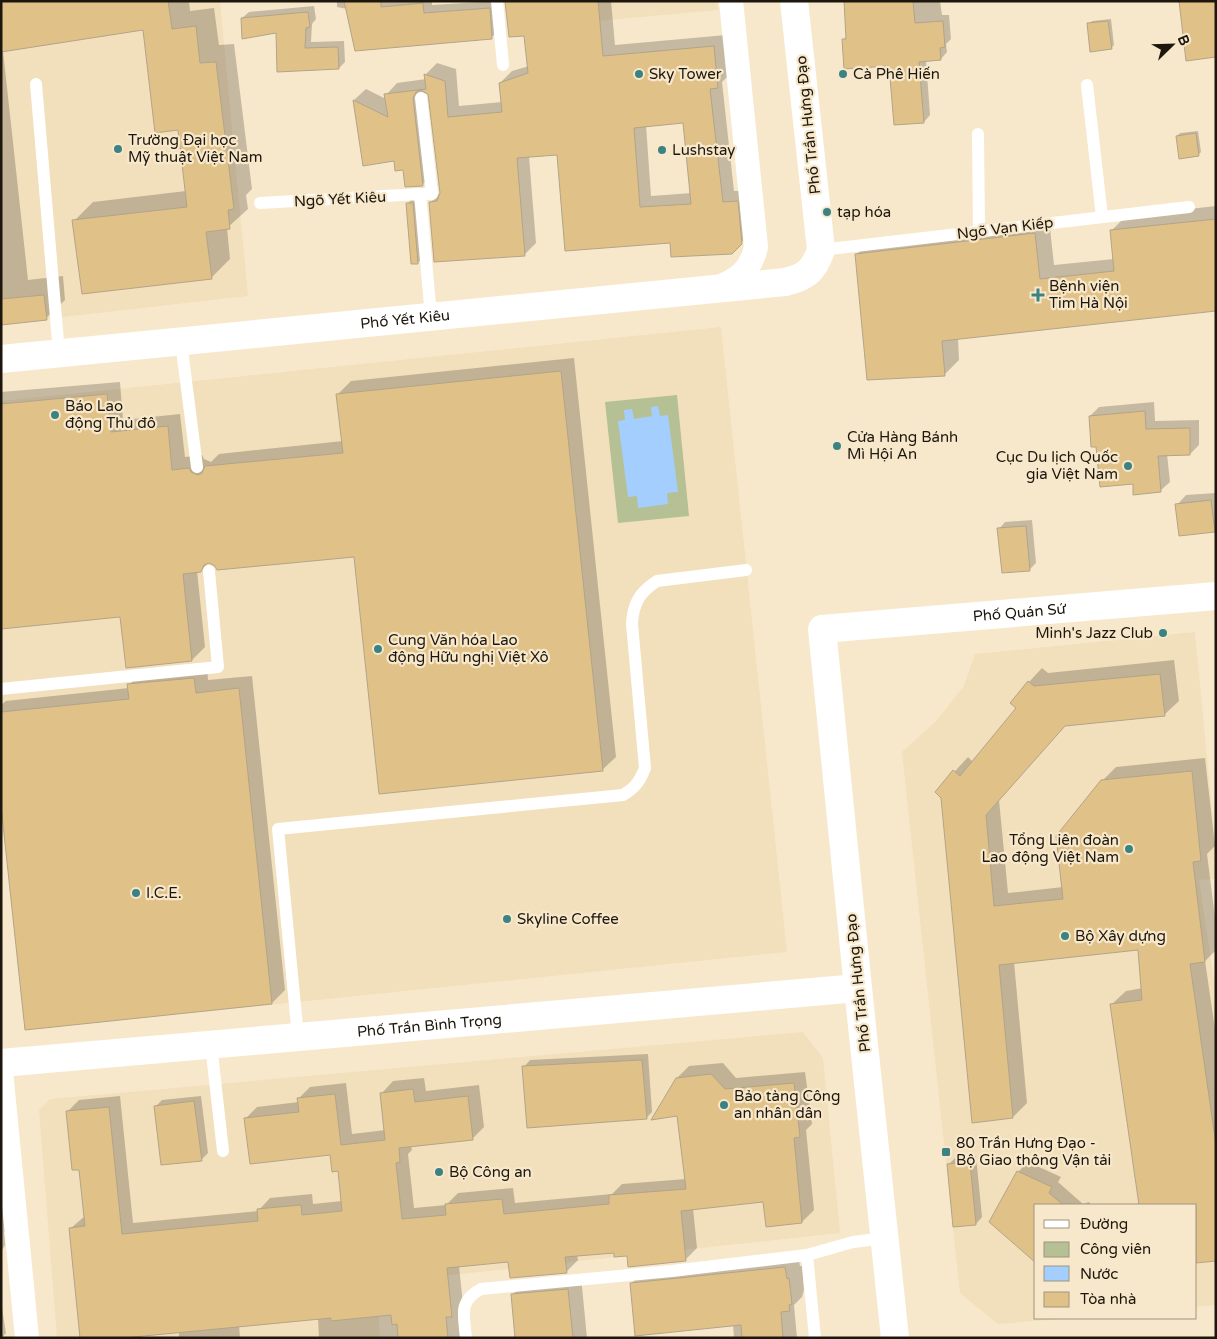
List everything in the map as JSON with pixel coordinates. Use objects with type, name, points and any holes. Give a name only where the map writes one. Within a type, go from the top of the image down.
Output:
[{"type":"street","points":[[715,288],[739,277],[748,269],[756,247],[731,1]]},
{"type":"street","name":"Phố Trần Hưng Đạo","points":[[794,1],[821,250]]},
{"type":"street","name":"Phố Yết Kiêu","points":[[1,359],[786,282],[809,275],[817,263],[821,250]]},
{"type":"street","name":"Phố Quán Sứ","points":[[822,629],[1216,596]]},
{"type":"street","name":"Phố Trần Hưng Đạo","points":[[822,629],[895,1338]]},
{"type":"street","name":"Phố Trần Bình Trọng","points":[[1,1063],[858,988]]},
{"type":"street","points":[[1,1071],[27,1338]]},
{"type":"lane","points":[[498,1],[503,65]]},
{"type":"lane","points":[[36,84],[59,353]]},
{"type":"lane","points":[[1087,85],[1102,217]]},
{"type":"lane","points":[[421,98],[432,194],[420,194],[431,316]]},
{"type":"lane","points":[[978,134],[979,231]]},
{"type":"lane","name":"Ngõ Yết Kiêu","points":[[260,203],[420,194]]},
{"type":"lane","name":"Ngõ Vạn Kiếp","points":[[821,250],[1189,207]]},
{"type":"lane","points":[[181,342],[197,467]]},
{"type":"lane","points":[[298,1037],[278,829],[623,795],[633,789],[641,780],[645,768],[632,624],[633,611],[638,598],[646,588],[657,581],[746,570]]},
{"type":"lane","points":[[1,689],[218,667],[209,571]]},
{"type":"lane","points":[[211,1045],[223,1151]]},
{"type":"lane","points":[[466,1338],[463,1307],[472,1294],[481,1289],[672,1271],[807,1255],[853,1242],[885,1238]]},
{"type":"lane","points":[[807,1255],[814,1338]]},
{"type":"shaded area","name":"Trường Đại học Mỹ thuật Việt Nam","points":[[1,1],[220,1],[248,296],[1,324]]},
{"type":"shaded area","points":[[562,1],[717,1],[718,10],[564,24]]},
{"type":"shaded area","name":"Cung Văn hóa Lao động Hữu nghị Việt Xô","points":[[721,327],[787,952],[25,1030],[1,806],[1,401]]},
{"type":"shaded area","name":"Bộ Xây dựng","points":[[1195,632],[1216,851],[1216,879],[1199,880],[1216,992],[1216,1305],[1197,1307],[1197,1204],[1034,1204],[1034,1319],[1061,1319],[998,1324],[960,1293],[902,752],[937,720],[964,686],[975,654]]},
{"type":"shaded area","name":"Bộ Công an","points":[[803,1032],[823,1058],[840,1233],[377,1283],[380,1338],[57,1338],[39,1110],[50,1099]]},
{"type":"green space","points":[[677,395],[689,516],[618,523],[605,402]]},
{"type":"water","points":[[658,406],[660,416],[668,415],[678,492],[667,493],[668,504],[638,508],[637,496],[628,497],[618,421],[625,420],[624,410],[632,409],[634,419],[652,416],[651,407]]},
{"type":"building","points":[[1,1],[168,1],[172,29],[196,26],[200,63],[216,62],[234,209],[228,210],[230,229],[206,232],[212,279],[82,294],[72,220],[187,207],[178,130],[155,133],[143,30],[1,52]]},
{"type":"building","points":[[344,1],[381,1],[381,7],[423,3],[424,13],[490,8],[492,39],[355,51]]},
{"type":"building","points":[[505,1],[598,1],[603,56],[714,46],[718,88],[710,89],[723,202],[738,201],[742,244],[732,254],[671,257],[670,243],[565,251],[557,155],[517,158],[525,256],[434,262],[429,202],[437,201],[440,193],[428,94],[420,90],[416,92],[413,98],[423,186],[405,187],[403,170],[395,171],[394,161],[363,166],[353,100],[388,117],[384,94],[426,89],[424,74],[445,81],[448,117],[502,112],[499,83],[528,73],[524,36],[509,37]],"holes":[[[683,123],[691,204],[640,207],[634,128]]]},
{"type":"building","points":[[844,1],[913,1],[915,23],[943,21],[945,47],[940,48],[941,60],[919,62],[924,123],[894,125],[889,66],[844,69],[842,39],[846,39]]},
{"type":"building","points":[[1179,1],[1216,1],[1216,57],[1186,61]]},
{"type":"building","points":[[308,12],[310,27],[306,28],[305,48],[338,47],[339,69],[277,72],[276,33],[242,39],[241,18]]},
{"type":"building","points":[[1108,21],[1112,49],[1090,52],[1087,23]]},
{"type":"building","points":[[1196,133],[1199,156],[1179,159],[1176,136]]},
{"type":"building","points":[[406,203],[413,203],[418,264],[411,264]]},
{"type":"building","name":"Bệnh viện Tim Hà Nội","points":[[1216,219],[1216,311],[942,341],[945,376],[867,380],[855,254],[1035,233],[1040,279],[1114,271],[1110,230]]},
{"type":"building","points":[[44,295],[47,320],[1,325],[1,299]]},
{"type":"building","points":[[561,371],[603,771],[379,794],[354,557],[217,570],[215,566],[209,563],[204,565],[201,572],[183,574],[192,661],[126,668],[120,617],[1,629],[1,404],[107,394],[111,432],[168,426],[172,470],[189,468],[191,472],[198,475],[202,473],[205,466],[343,453],[336,394]]},
{"type":"building","name":"Cục Du lịch Quốc gia Việt Nam","points":[[1145,411],[1146,429],[1190,428],[1190,455],[1158,456],[1161,492],[1133,495],[1133,484],[1100,487],[1096,447],[1091,447],[1089,416]]},
{"type":"building","points":[[1211,500],[1215,532],[1179,536],[1175,504]]},
{"type":"building","points":[[1026,526],[1030,571],[1002,573],[997,528]]},
{"type":"building","points":[[1160,674],[1165,716],[1065,726],[986,815],[994,906],[1063,899],[1056,836],[1101,780],[1192,771],[1201,861],[1193,862],[1205,962],[1190,964],[1216,1145],[1216,1261],[1197,1263],[1197,1204],[1139,1204],[1110,1004],[1142,1000],[1138,950],[999,965],[1013,1118],[972,1123],[941,798],[935,792],[953,770],[960,776],[1016,708],[1010,703],[1028,681],[1034,686]]},
{"type":"building","name":"I.C.E.","points":[[194,678],[196,693],[239,688],[272,1004],[25,1030],[1,806],[1,712],[129,699],[127,684]]},
{"type":"building","points":[[642,1060],[647,1119],[527,1128],[522,1066]]},
{"type":"building","points":[[711,1074],[725,1089],[794,1083],[800,1137],[794,1138],[802,1223],[766,1227],[763,1202],[681,1211],[686,1261],[628,1267],[627,1256],[614,1257],[614,1253],[565,1257],[567,1273],[510,1278],[508,1262],[447,1268],[452,1317],[446,1317],[448,1338],[398,1338],[397,1324],[392,1325],[391,1315],[331,1321],[331,1318],[123,1338],[80,1338],[69,1228],[85,1226],[79,1170],[72,1170],[66,1111],[109,1107],[122,1234],[258,1221],[257,1209],[301,1205],[302,1215],[342,1211],[338,1171],[332,1172],[330,1155],[250,1164],[244,1118],[299,1112],[297,1098],[335,1094],[341,1145],[385,1140],[380,1093],[413,1089],[415,1102],[468,1096],[473,1140],[399,1148],[400,1162],[396,1163],[402,1219],[446,1215],[445,1204],[502,1199],[504,1214],[609,1204],[609,1195],[686,1189],[677,1116],[651,1120],[676,1078]]},
{"type":"building","points":[[194,1101],[202,1161],[161,1165],[154,1106]]},
{"type":"building","points":[[970,1162],[976,1225],[953,1227],[947,1164]]},
{"type":"building","points":[[1017,1171],[1052,1187],[1049,1193],[1062,1204],[1034,1204],[1034,1261],[989,1222]]},
{"type":"building","points":[[785,1267],[787,1279],[789,1278],[792,1304],[789,1305],[790,1311],[781,1312],[783,1338],[742,1338],[741,1325],[635,1336],[630,1283]]},
{"type":"building","points":[[568,1289],[573,1338],[515,1338],[511,1294]]},
{"type":"place","name":"Sky Tower","points":[[639,74]]},
{"type":"place","name":"Cà Phê Hiến","points":[[843,74]]},
{"type":"place","name":"Trường Đại học Mỹ thuật Việt Nam","points":[[118,149]]},
{"type":"place","name":"Lushstay","points":[[662,150]]},
{"type":"place","name":"tạp hóa","points":[[827,212]]},
{"type":"place","name":"Bệnh viện Tim Hà Nội","points":[[1038,295]]},
{"type":"place","name":"Báo Lao động Thủ đô","points":[[55,415]]},
{"type":"place","name":"Cửa Hàng Bánh Mì Hội An","points":[[837,446]]},
{"type":"place","name":"Cục Du lịch Quốc gia Việt Nam","points":[[1128,466]]},
{"type":"place","name":"Minh's Jazz Club","points":[[1163,633]]},
{"type":"place","name":"Cung Văn hóa Lao động Hữu nghị Việt Xô","points":[[378,649]]},
{"type":"place","name":"Tổng Liên đoàn Lao động Việt Nam","points":[[1129,849]]},
{"type":"place","name":"I.C.E.","points":[[136,893]]},
{"type":"place","name":"Skyline Coffee","points":[[507,919]]},
{"type":"place","name":"Bộ Xây dựng","points":[[1065,936]]},
{"type":"place","name":"Bảo tàng Công an nhân dân","points":[[724,1105]]},
{"type":"place","name":"80 Trần Hưng Đạo - Bộ Giao thông Vận tải","points":[[946,1152]]},
{"type":"place","name":"Bộ Công an","points":[[439,1172]]}]
